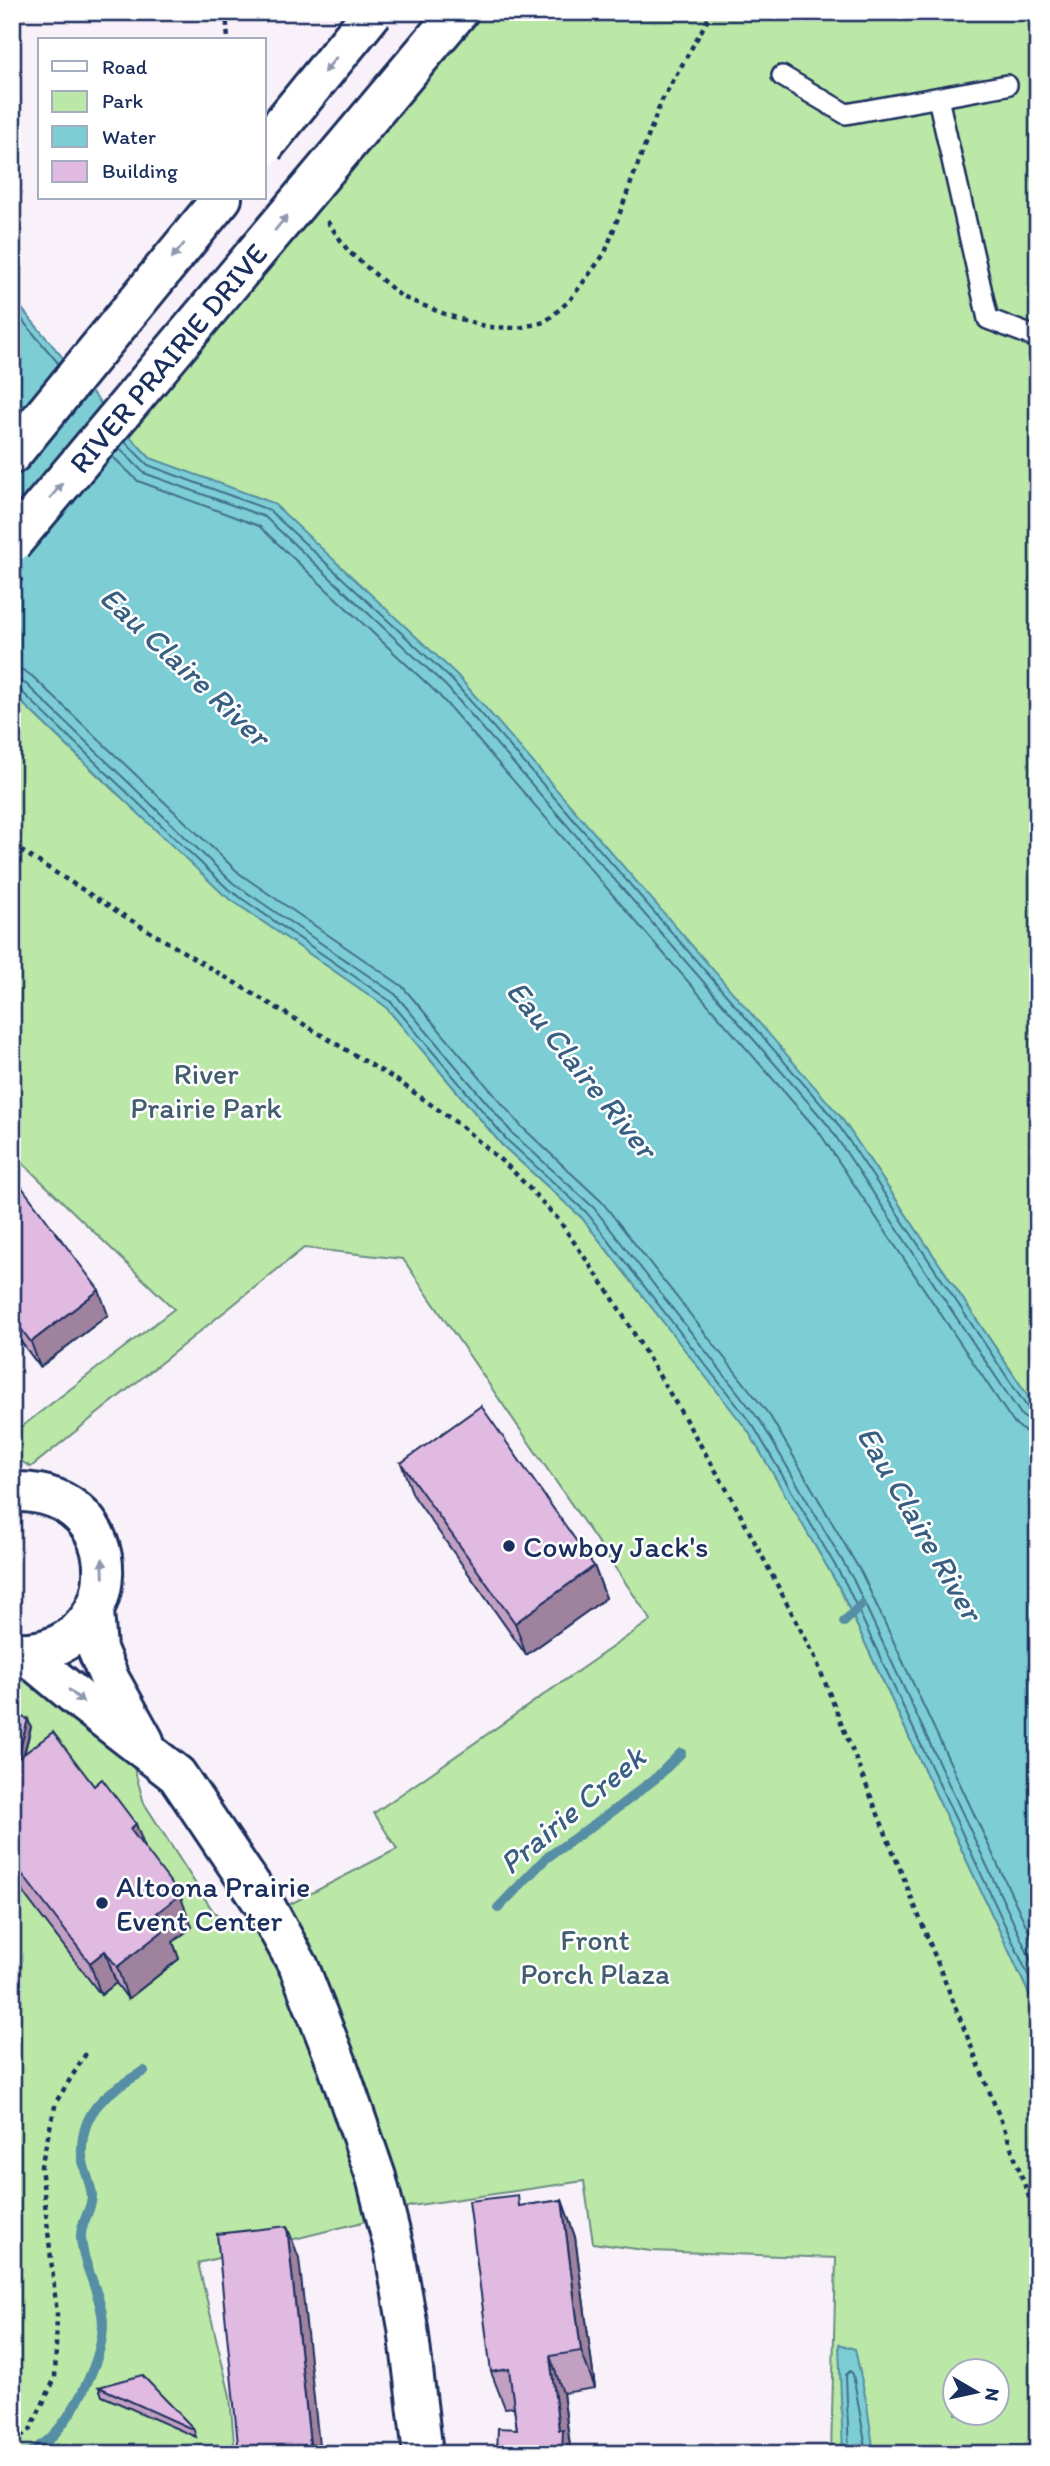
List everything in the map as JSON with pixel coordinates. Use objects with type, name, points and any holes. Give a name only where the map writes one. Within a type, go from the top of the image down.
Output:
[{"type":"street","points":[[266,144],[373,12]]},
{"type":"street","name":"RIVER PRAIRIE DRIVE","points":[[12,543],[458,12]]},
{"type":"street","name":"RIVER PRAIRIE DRIVE","points":[[12,454],[220,200]]},
{"type":"street","points":[[12,1492],[33,1491],[57,1498],[76,1510],[91,1528],[101,1549],[104,1572],[102,1592],[94,1611],[81,1628],[64,1641],[45,1650],[18,1652]]},
{"type":"street","points":[[94,1611],[97,1649],[110,1680],[150,1752]]},
{"type":"street","points":[[18,1652],[177,1775],[279,1928],[299,1967],[336,2061],[376,2177],[394,2248],[408,2328],[423,2454]]},
{"type":"lane","points":[[782,76],[846,114],[1007,85]]},
{"type":"lane","points":[[937,98],[988,319],[1038,338]]},
{"type":"path","points":[[226,12],[228,38]]},
{"type":"path","points":[[326,219],[349,251],[402,297],[450,316],[488,327],[518,328],[545,322],[570,300],[605,253],[661,102],[712,12]]},
{"type":"path","points":[[12,845],[129,919],[398,1081],[461,1126],[502,1161],[558,1219],[612,1297],[678,1407],[773,1574],[814,1655],[1001,2120],[1038,2222]]},
{"type":"path","points":[[12,2442],[30,2430],[55,2378],[57,2314],[41,2166],[56,2102],[87,2052]]},
{"type":"green space","points":[[466,12],[1038,12],[1038,1411],[840,1116],[273,503],[150,458],[120,426]]},
{"type":"green space","points":[[12,693],[115,792],[385,1006],[502,1145],[582,1218],[749,1431],[839,1587],[1038,2013],[1038,2454],[831,2454],[836,2258],[651,2251],[593,2243],[584,2181],[411,2206],[359,2223],[198,2263],[230,2396],[235,2454],[12,2454],[12,1672],[23,1675],[132,1761],[144,1803],[213,1911],[242,1929],[397,1849],[374,1813],[651,1620],[403,1259],[304,1248],[31,1467],[12,1456],[12,1434],[174,1309],[12,1153]]},
{"type":"water","name":"Eau Claire River","points":[[12,297],[150,458],[273,503],[457,675],[840,1116],[1038,1411],[1038,2013],[839,1587],[748,1431],[582,1218],[502,1145],[385,1006],[224,895],[12,693]]},
{"type":"water","points":[[839,2344],[855,2349],[874,2454],[843,2454]]},
{"type":"building","points":[[12,1174],[99,1290],[31,1342],[12,1317]]},
{"type":"building","name":"Cowboy Jack's","points":[[481,1406],[594,1566],[515,1623],[401,1463]]},
{"type":"building","points":[[12,1714],[28,1719],[17,1760],[12,1763]]},
{"type":"building","name":"Altoona Prairie Event Center","points":[[53,1732],[94,1786],[102,1779],[136,1824],[130,1829],[180,1895],[157,1913],[168,1927],[117,1967],[105,1951],[90,1963],[12,1861],[12,1763]]},
{"type":"building","points":[[518,2195],[519,2206],[562,2200],[581,2351],[550,2356],[559,2430],[563,2430],[562,2454],[497,2454],[498,2428],[517,2429],[509,2369],[491,2372],[469,2201]]},
{"type":"building","points":[[287,2226],[311,2454],[239,2454],[217,2234]]},
{"type":"building","points":[[142,2375],[193,2428],[192,2429],[99,2387]]},
{"type":"waterway","name":"Prairie Creek","points":[[844,1622],[861,1605]]},
{"type":"waterway","name":"Prairie Creek","points":[[498,1908],[545,1859],[620,1806],[657,1777],[681,1753]]},
{"type":"waterway","name":"Prairie Creek","points":[[28,2454],[46,2442],[67,2418],[87,2383],[103,2329],[102,2314],[84,2256],[81,2237],[92,2196],[82,2155],[86,2125],[92,2113],[109,2094],[144,2071]]},
{"type":"place","name":"Cowboy Jack's","points":[[509,1546]]},
{"type":"place","name":"Altoona Prairie Event Center","points":[[102,1903]]},
{"type":"park label","name":"River Prairie Park","points":[[206,1090]]},
{"type":"park label","name":"Front Porch Plaza","points":[[595,1956]]}]
